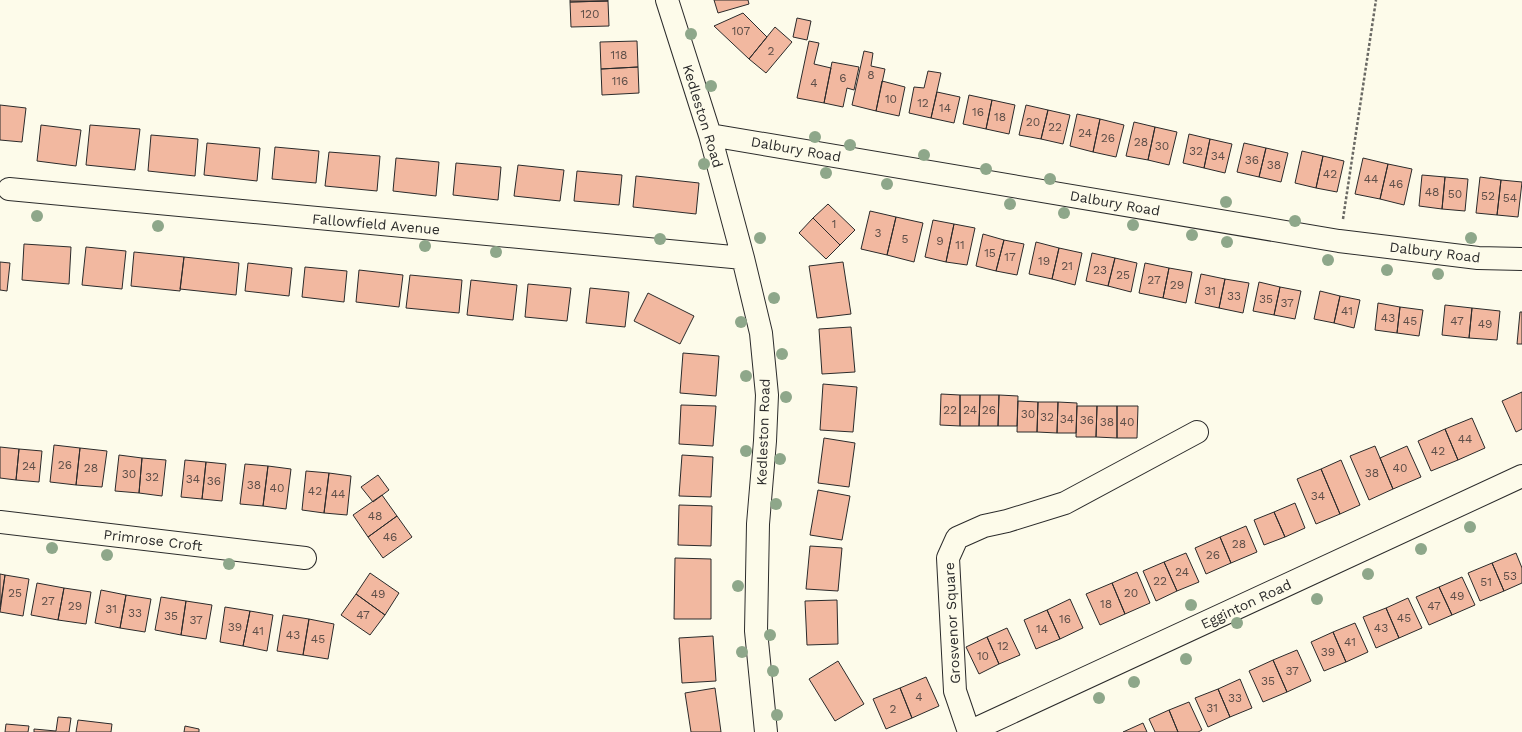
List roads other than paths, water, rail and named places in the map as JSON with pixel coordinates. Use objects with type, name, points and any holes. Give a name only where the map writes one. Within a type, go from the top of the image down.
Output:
[{"type":"street","name":"Kedleston Road","points":[[667,0],[710,135],[743,258],[761,333],[767,395],[765,441],[758,524],[756,631],[766,732]]},
{"type":"street","name":"Dalbury Road","points":[[710,135],[1339,241],[1478,258],[1522,259]]},
{"type":"street","name":"Fallowfield Avenue","points":[[9,189],[743,258]]},
{"type":"street","name":"Grosvenor Square","points":[[969,732],[955,691],[948,558],[957,538],[984,526],[1007,521],[1065,503],[1197,432]]},
{"type":"street","name":"Egginton Road","points":[[969,732],[1522,476]]},
{"type":"street","name":"Primrose Croft","points":[[0,522],[305,558]]}]
